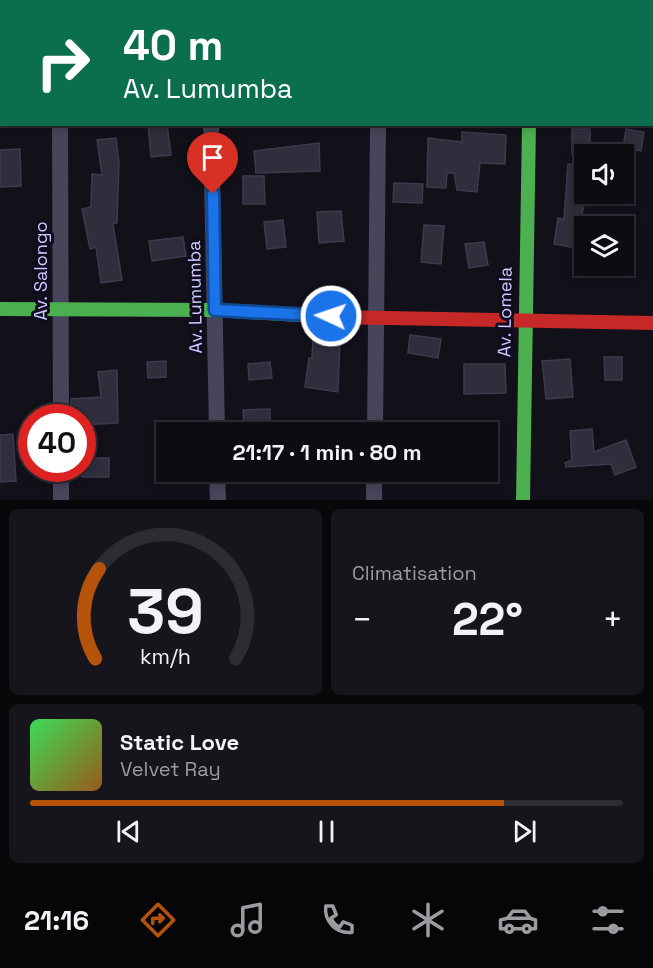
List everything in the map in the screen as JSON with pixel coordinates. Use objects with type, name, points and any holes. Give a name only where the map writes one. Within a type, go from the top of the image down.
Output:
[{"type":"street","name":"Av. Salongo","points":[[60,126],[61,404]]},
{"type":"street","name":"Av. Lumumba","points":[[211,126],[217,422]]},
{"type":"street","points":[[375,422],[378,126]]},
{"type":"street","name":"Av. Lomela","points":[[523,500],[524,320],[530,126]]},
{"type":"street","points":[[0,309],[215,310],[378,319],[653,323]]},
{"type":"street","points":[[61,482],[62,500]]},
{"type":"street","points":[[217,482],[218,500]]},
{"type":"street","points":[[374,482],[374,500]]},
{"type":"building","points":[[148,126],[167,126],[171,155],[151,157]]},
{"type":"building","points":[[572,129],[590,129],[590,144],[574,144],[574,154],[572,154]]},
{"type":"building","points":[[626,129],[644,132],[641,151],[634,150],[634,144],[624,144]]},
{"type":"building","points":[[462,132],[506,135],[505,164],[480,163],[477,192],[457,190],[454,173],[447,173],[446,188],[427,187],[428,138],[462,142]]},
{"type":"building","points":[[116,138],[119,163],[117,223],[113,224],[122,280],[101,283],[96,247],[90,249],[82,209],[91,207],[92,174],[102,175],[97,140]]},
{"type":"building","points":[[319,143],[320,171],[256,173],[254,151]]},
{"type":"building","points":[[20,149],[21,186],[0,187],[0,150]]},
{"type":"building","points":[[568,164],[574,165],[574,204],[584,204],[582,216],[574,216],[574,248],[554,244],[558,218],[564,219]]},
{"type":"building","points":[[243,176],[264,176],[265,204],[243,204]]},
{"type":"building","points":[[394,183],[423,184],[422,203],[393,202]]},
{"type":"building","points":[[341,211],[344,241],[319,243],[317,212]]},
{"type":"building","points":[[283,220],[286,247],[267,249],[264,222]]},
{"type":"building","points":[[424,225],[444,226],[441,264],[421,262]]},
{"type":"building","points":[[183,237],[186,256],[152,261],[149,241]]},
{"type":"building","points":[[484,242],[488,265],[469,268],[465,244]]},
{"type":"building","points":[[410,335],[441,339],[438,358],[408,353]]},
{"type":"building","points":[[313,338],[340,340],[338,392],[305,387],[309,358],[312,358]]},
{"type":"building","points":[[604,357],[622,357],[622,380],[605,380]]},
{"type":"building","points":[[570,359],[573,397],[546,399],[542,361]]},
{"type":"building","points":[[166,361],[166,377],[148,378],[147,362]]},
{"type":"building","points":[[270,362],[272,378],[249,380],[248,364]]},
{"type":"building","points":[[464,364],[505,364],[506,393],[464,394]]},
{"type":"building","points":[[117,370],[118,423],[96,424],[96,404],[71,404],[71,399],[101,397],[98,372]]},
{"type":"building","points":[[270,409],[270,422],[244,422],[243,410]]},
{"type":"building","points":[[592,429],[594,452],[626,440],[636,467],[615,475],[611,464],[566,467],[565,463],[572,460],[570,431]]},
{"type":"building","points":[[13,434],[16,481],[0,482],[0,435]]},
{"type":"building","points":[[96,458],[109,458],[109,477],[96,477]]},
{"type":"traffic: fast","points":[[523,500],[529,126]]},
{"type":"traffic: fast","points":[[0,309],[215,310],[333,317]]},
{"type":"traffic: jam","points":[[333,317],[653,323]]},
{"type":"route","points":[[213,194],[215,310],[331,316]]}]
